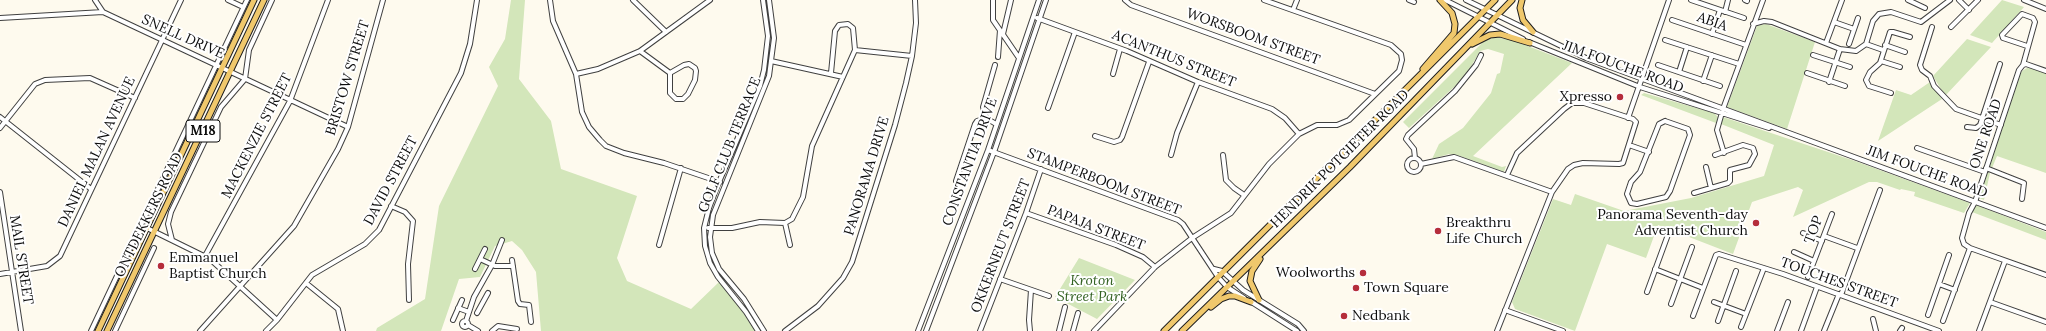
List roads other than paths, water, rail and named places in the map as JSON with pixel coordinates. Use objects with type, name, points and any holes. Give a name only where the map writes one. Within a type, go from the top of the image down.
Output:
[{"type":"main road","name":"ONTDEKKERS ROAD","points":[[98,331],[254,0]]},
{"type":"main road","name":"ONTDEKKERS ROAD","points":[[107,331],[264,0]]},
{"type":"main road","points":[[1399,97],[1405,88],[1454,33],[1455,24],[1452,13],[1440,0]]},
{"type":"main road","points":[[1485,10],[1495,0]]},
{"type":"main road","name":"HENDRIK POTGIETER ROAD","points":[[1182,331],[1350,167],[1512,0]]},
{"type":"main road","points":[[1522,0],[1520,8],[1523,20],[1533,32]]},
{"type":"main road","name":"HENDRIK POTGIETER ROAD","points":[[1164,331],[1218,277],[1222,271],[1450,47],[1485,10]]},
{"type":"main road","points":[[1467,46],[1495,34],[1530,42]]},
{"type":"main road","points":[[1259,300],[1252,288],[1251,275],[1254,266],[1275,241]]},
{"type":"main road","points":[[1187,326],[1224,297],[1235,296],[1251,302]]},
{"type":"street","points":[[95,0],[103,12]]},
{"type":"street","name":"DANIEL MALAN AVENUE","points":[[0,274],[42,267],[55,261],[62,253],[181,0]]},
{"type":"street","points":[[228,0],[243,7]]},
{"type":"street","name":"ONTDEKKERS ROAD","points":[[91,331],[247,0]]},
{"type":"street","points":[[245,79],[249,50],[272,0]]},
{"type":"street","name":"MACKENZIE STREET","points":[[205,256],[290,101],[328,0]]},
{"type":"street","name":"BRISTOW STREET","points":[[200,331],[294,226],[338,149],[348,127],[383,0]]},
{"type":"street","name":"DAVID STREET","points":[[266,331],[277,320],[316,272],[360,247],[373,237],[391,206],[461,73],[470,44],[477,0]]},
{"type":"street","points":[[550,0],[553,21],[576,74],[579,102],[585,121],[606,146],[624,154],[681,168],[725,183]]},
{"type":"street","points":[[633,0],[666,32]]},
{"type":"street","points":[[576,74],[598,69],[640,51],[710,0]]},
{"type":"street","name":"GOLF CLUB TERRACE","points":[[758,331],[746,312],[718,277],[710,263],[705,246],[704,228],[709,208],[719,182],[760,86],[766,60],[768,36],[763,0]]},
{"type":"street","name":"GOLF CLUB TERRACE","points":[[764,331],[744,299],[715,261],[711,246],[710,229],[713,215],[725,183],[766,86],[772,62],[774,38],[769,0]]},
{"type":"street","name":"PANORAMA DRIVE","points":[[785,331],[818,306],[843,278],[852,262],[895,125],[912,56],[916,23],[915,0]]},
{"type":"street","points":[[993,0],[992,18],[1019,58]]},
{"type":"street","points":[[998,57],[1001,32],[1011,0]]},
{"type":"street","name":"CONSTANTIA DRIVE","points":[[918,331],[988,150],[1039,0]]},
{"type":"street","name":"CONSTANTIA DRIVE","points":[[926,331],[994,152],[1046,0]]},
{"type":"street","name":"WORSBOOM STREET","points":[[1125,0],[1131,5],[1375,94]]},
{"type":"street","points":[[1094,331],[1155,267],[1192,238],[1231,213],[1269,164],[1299,134],[1317,125],[1337,125],[1349,120],[1398,71],[1402,60],[1401,54],[1391,45],[1264,0]]},
{"type":"street","points":[[1293,10],[1297,0]]},
{"type":"street","points":[[1408,0],[1414,2]]},
{"type":"street","name":"JIM FOUCHE ROAD","points":[[1445,0],[1478,18],[1530,42],[1640,87],[1800,138]]},
{"type":"street","name":"JIM FOUCHE ROAD","points":[[1466,0],[1586,58],[2046,228]]},
{"type":"street","points":[[1628,118],[1669,0]]},
{"type":"street","points":[[1691,0],[1744,18]]},
{"type":"street","points":[[1725,12],[1728,0]]},
{"type":"street","points":[[1724,153],[1717,132],[1723,109],[1763,0]]},
{"type":"street","points":[[1826,43],[1842,0]]},
{"type":"street","points":[[1908,0],[1914,1],[1925,8]]},
{"type":"street","points":[[1753,24],[1767,21],[1840,49],[1856,51],[1861,49],[1866,44],[1875,18],[1882,12],[1891,12],[1921,22],[1950,0]]},
{"type":"street","points":[[1959,0],[1969,10]]},
{"type":"street","points":[[1951,27],[1978,0]]},
{"type":"street","points":[[2024,0],[2046,9]]},
{"type":"street","points":[[1712,34],[1720,10]]},
{"type":"street","name":"SNELL DRIVE","points":[[0,18],[103,12],[348,127]]},
{"type":"street","name":"ONE ROAD","points":[[1970,248],[1964,244],[1962,238],[1968,213],[1975,202],[2022,65],[2034,20],[2022,14],[2002,35],[2003,38],[2027,46]]},
{"type":"street","name":"ACANTHUS STREET","points":[[1033,16],[1120,48],[1149,62],[1198,82],[1272,109],[1285,118],[1299,134]]},
{"type":"street","points":[[1849,44],[1858,18]]},
{"type":"street","name":"ABIA","points":[[1672,20],[1746,45]]},
{"type":"street","points":[[1834,22],[1854,29]]},
{"type":"street","points":[[704,228],[732,228],[760,222],[785,223],[792,219],[803,197],[812,146],[842,76],[855,50],[852,28],[848,24],[839,25],[835,32],[831,74]]},
{"type":"street","points":[[1932,27],[1920,65],[1922,70],[1930,76],[1934,86],[1956,109],[2001,125]]},
{"type":"street","points":[[1048,108],[1075,32]]},
{"type":"street","points":[[1891,93],[1869,86],[1866,83],[1870,72],[1881,61],[1883,50],[1891,32],[1910,37]]},
{"type":"street","points":[[1665,40],[1739,64]]},
{"type":"street","points":[[1866,44],[1883,50]]},
{"type":"street","points":[[1885,45],[1905,52]]},
{"type":"street","points":[[1679,72],[1687,47]]},
{"type":"street","points":[[1113,74],[1120,48]]},
{"type":"street","points":[[1829,82],[1840,49]]},
{"type":"street","points":[[855,50],[912,56]]},
{"type":"street","points":[[640,51],[670,73]]},
{"type":"street","points":[[1421,164],[1419,160],[1415,158],[1414,149],[1406,139],[1408,134],[1455,91],[1476,65],[1481,55]]},
{"type":"street","points":[[1703,80],[1712,55]]},
{"type":"street","points":[[1813,55],[1850,68]]},
{"type":"street","points":[[766,60],[842,76]]},
{"type":"street","points":[[1881,61],[1900,67]]},
{"type":"street","points":[[1095,136],[1114,142],[1120,140],[1149,62]]},
{"type":"street","points":[[689,64],[695,68],[695,80],[688,94],[682,99],[676,99],[670,93],[670,73],[684,65],[689,64]]},
{"type":"street","points":[[1967,126],[1976,128],[1980,124],[2000,64]]},
{"type":"street","points":[[995,65],[982,105],[986,118],[996,124]]},
{"type":"street","points":[[1658,65],[1720,86]]},
{"type":"street","points":[[2022,65],[2030,65],[2046,70]]},
{"type":"street","points":[[1807,73],[1829,82],[1845,86]]},
{"type":"street","points":[[0,128],[35,84],[45,80],[90,78],[135,98]]},
{"type":"street","name":"ONTDEKKERS ROAD","points":[[172,240],[169,220],[175,204],[221,107],[245,79]]},
{"type":"street","points":[[1171,155],[1177,133],[1198,82]]},
{"type":"street","points":[[1497,331],[1552,192],[1570,167],[1583,163],[1621,164],[1636,126],[1635,120],[1584,103],[1572,103],[1517,153],[1507,175]]},
{"type":"street","points":[[0,117],[6,120],[91,189]]},
{"type":"street","points":[[956,181],[975,124],[977,121],[986,118]]},
{"type":"street","points":[[1661,122],[1668,122],[1688,129],[1690,132],[1689,139],[1667,196],[1637,204],[1631,204],[1627,194],[1630,182],[1640,172],[1649,152],[1657,128],[1661,122]]},
{"type":"street","points":[[1629,145],[1649,152]]},
{"type":"street","points":[[1694,194],[1728,183],[1730,181],[1730,170],[1751,164],[1755,154],[1753,148],[1743,146],[1715,155]]},
{"type":"street","points":[[1917,148],[2024,183],[2022,200]]},
{"type":"street","name":"STAMPERBOOM STREET","points":[[988,150],[1178,220],[1214,269],[1218,277],[1227,287],[1297,331]]},
{"type":"street","points":[[1223,155],[1226,180],[1244,195]]},
{"type":"street","points":[[1415,158],[1408,162],[1410,170],[1417,171],[1421,164],[1454,157],[1552,192]]},
{"type":"street","points":[[1706,167],[1711,188]]},
{"type":"street","points":[[659,245],[681,168]]},
{"type":"street","name":"OKKERNEUT STREET","points":[[980,331],[1026,213],[1041,169]]},
{"type":"street","points":[[1824,331],[1840,295],[1880,190]]},
{"type":"street","name":"MAIL STREET","points":[[0,192],[21,331]]},
{"type":"street","points":[[391,206],[405,212],[413,221],[408,264],[409,300]]},
{"type":"street","name":"PAPAJA STREET","points":[[1026,213],[1116,245],[1143,257],[1155,267]]},
{"type":"street","name":"TOP","points":[[1808,277],[1832,214]]},
{"type":"street","points":[[785,223],[790,245]]},
{"type":"street","points":[[147,228],[205,256],[277,320]]},
{"type":"street","points":[[1647,292],[1668,232]]},
{"type":"street","points":[[1803,233],[1857,248]]},
{"type":"street","points":[[459,331],[466,324],[475,296],[492,265],[502,240]]},
{"type":"street","points":[[1671,304],[1692,247]]},
{"type":"street","name":"ONTDEKKERS ROAD","points":[[115,331],[154,248]]},
{"type":"street","points":[[1943,321],[1970,248],[2046,275]]},
{"type":"street","points":[[475,269],[485,249]]},
{"type":"street","points":[[1794,252],[1814,261]]},
{"type":"street","name":"TOUCHES STREET","points":[[1703,288],[1716,254],[1719,254],[1764,268],[1938,331]]},
{"type":"street","points":[[1928,315],[1950,255]]},
{"type":"street","points":[[480,259],[492,265],[513,266]]},
{"type":"street","points":[[512,260],[518,301],[520,304],[529,305],[531,322]]},
{"type":"street","points":[[1979,331],[2005,261]]},
{"type":"street","points":[[1741,327],[1764,268]]},
{"type":"street","points":[[1214,269],[1222,271],[1259,300],[1298,324],[1304,331]]},
{"type":"street","points":[[1655,269],[1703,288],[1693,316]]},
{"type":"street","points":[[1718,321],[1736,271]]},
{"type":"street","points":[[1000,279],[1049,296]]},
{"type":"street","points":[[306,284],[338,309],[343,331]]},
{"type":"street","points":[[1939,284],[1955,290]]},
{"type":"street","points":[[1801,331],[1817,287]]},
{"type":"street","points":[[1030,331],[1029,320],[1031,290]]},
{"type":"street","points":[[477,313],[488,293]]},
{"type":"street","points":[[453,320],[462,300]]},
{"type":"street","points":[[473,301],[481,304]]},
{"type":"street","points":[[1714,302],[1746,314]]},
{"type":"street","points":[[1778,331],[1788,302]]},
{"type":"street","points":[[1990,302],[2046,322]]},
{"type":"street","points":[[1058,331],[1065,307]]},
{"type":"street","points":[[458,308],[469,312]]},
{"type":"street","points":[[1505,310],[1563,331]]},
{"type":"street","points":[[1073,331],[1078,313]]},
{"type":"street","points":[[1873,319],[1876,331]]},
{"type":"street","points":[[466,324],[478,331]]},
{"type":"street","points":[[492,331],[498,326],[517,329]]},
{"type":"street","points":[[1923,331],[1925,326]]},
{"type":"place","name":"Xpresso","points":[[1620,97]]},
{"type":"place","name":"Panorama Seventh-day Adventist Church","points":[[1756,223]]},
{"type":"place","name":"Breakthru Life Church","points":[[1438,231]]},
{"type":"place","name":"Emmanuel Baptist Church","points":[[161,266]]},
{"type":"place","name":"Woolworths","points":[[1363,273]]},
{"type":"place","name":"Town Square","points":[[1356,288]]},
{"type":"place","name":"Nedbank","points":[[1344,316]]},
{"type":"park label","name":"Kroton Street Park","points":[[1092,290]]}]
